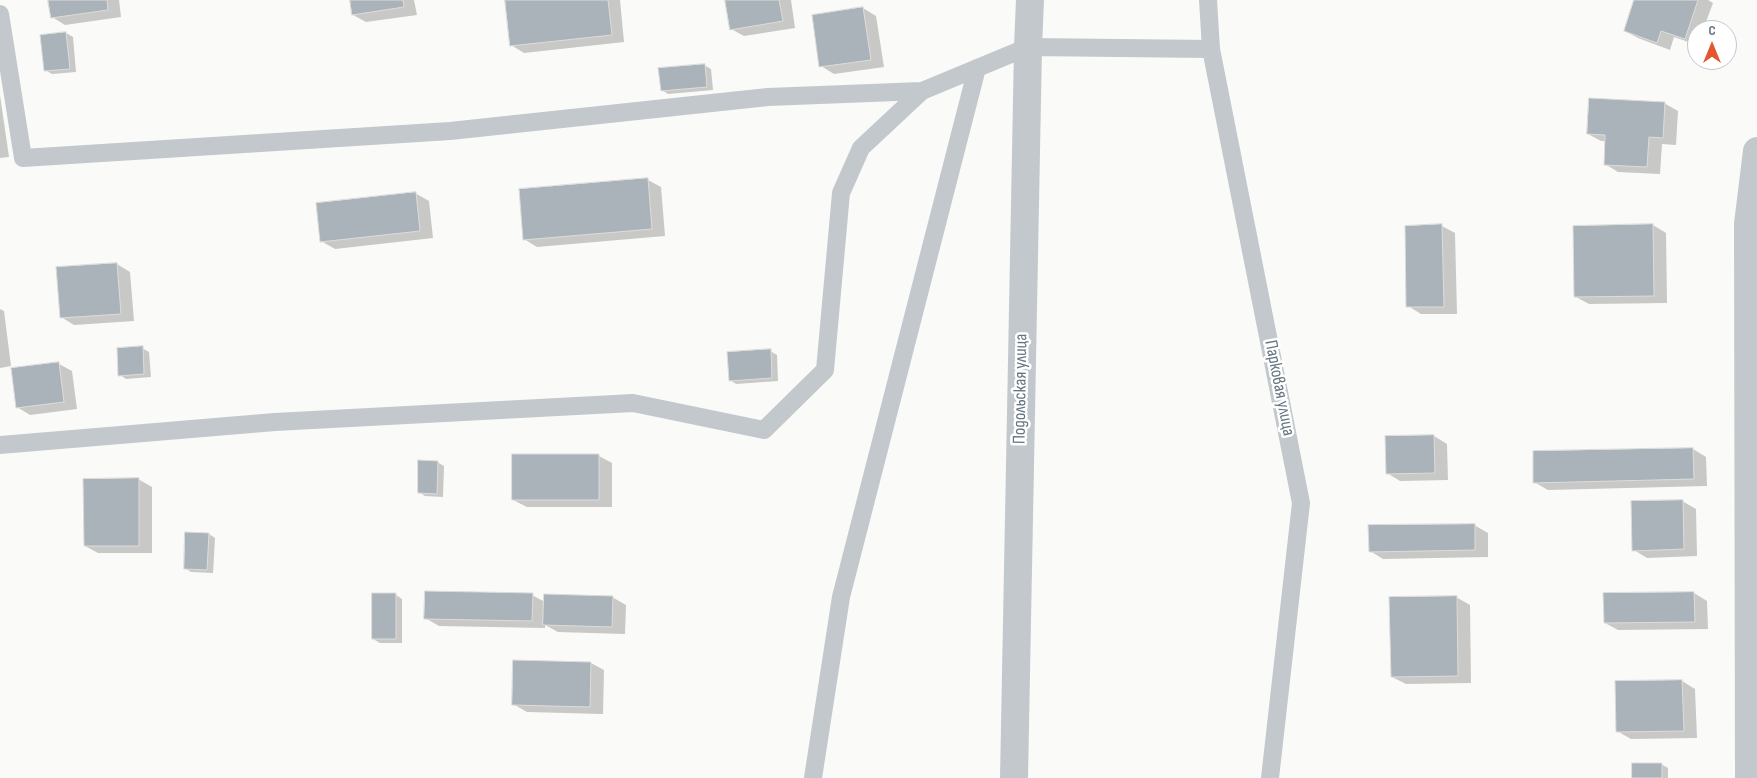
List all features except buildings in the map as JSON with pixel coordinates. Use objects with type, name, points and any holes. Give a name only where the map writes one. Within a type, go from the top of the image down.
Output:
[{"type":"street","name":"Подольская улица","points":[[1014,778],[1030,0]]},
{"type":"street","points":[[1749,778],[1748,224],[1757,151]]},
{"type":"lane","name":"Парковая улица","points":[[1208,0],[1211,49],[1301,503],[1270,778]]},
{"type":"lane","points":[[0,14],[23,158],[450,131],[768,97],[922,91],[1028,47],[1211,49]]},
{"type":"lane","points":[[814,778],[841,596],[977,68]]},
{"type":"lane","points":[[0,445],[275,422],[633,403],[764,430],[825,370],[841,193],[862,148],[922,91]]}]
